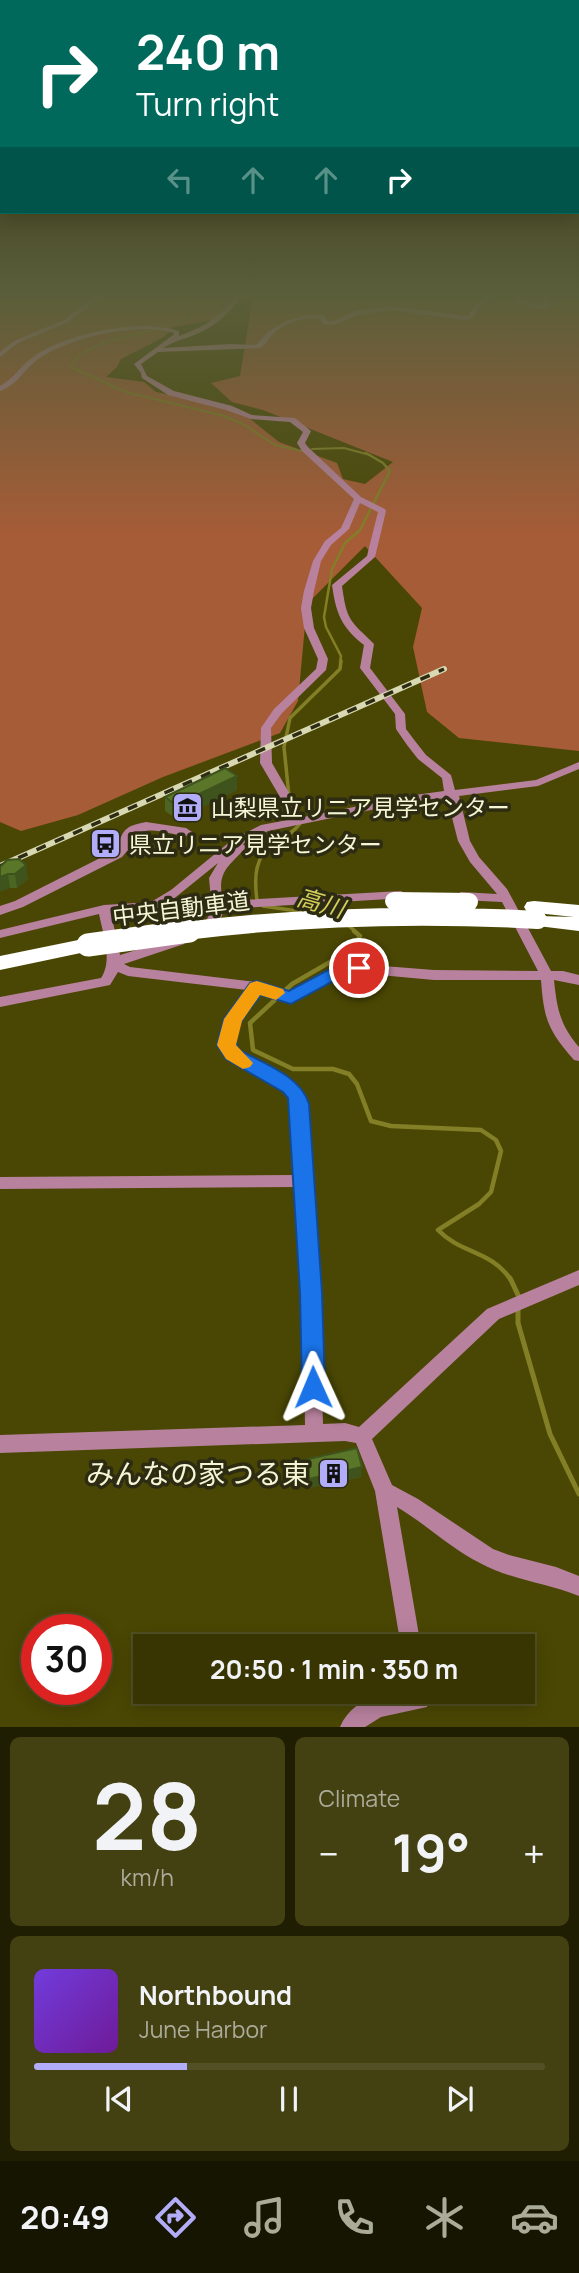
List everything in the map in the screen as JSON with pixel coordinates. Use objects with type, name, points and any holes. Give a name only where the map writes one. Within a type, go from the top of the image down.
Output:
[{"type":"highway","name":"中央自動車道","points":[[0,950],[87,939],[359,915],[536,914],[579,911]]},
{"type":"highway","name":"中央自動車道","points":[[536,914],[579,924]]},
{"type":"highway","name":"中央自動車道","points":[[0,963],[87,939]]},
{"type":"street","points":[[0,389],[15,382],[21,373]]},
{"type":"street","points":[[143,373],[153,385],[178,396],[229,408],[251,417],[292,420],[307,431],[301,443],[358,499],[382,511],[371,557],[337,585],[343,620],[369,644],[365,668],[400,714],[401,729],[416,750],[447,777],[464,841],[474,859],[506,898],[547,976],[550,1007],[559,1033],[579,1056]]},
{"type":"street","points":[[299,820],[266,763],[266,728],[278,711],[321,670],[323,659],[309,628],[306,608],[309,591],[317,561],[328,543],[345,529],[358,499]]},
{"type":"street","points":[[0,932],[104,909],[153,906],[162,902],[228,848],[265,828],[415,798],[538,783],[579,765]]},
{"type":"street","points":[[0,911],[118,854],[122,850],[124,838],[136,828],[153,824],[186,832]]},
{"type":"street","points":[[114,965],[124,958],[191,935],[216,919],[219,905],[215,879],[219,869],[246,842],[265,828]]},
{"type":"street","points":[[219,905],[398,895],[506,898]]},
{"type":"street","points":[[0,1002],[94,986],[112,975],[114,965],[104,909]]},
{"type":"street","points":[[114,965],[128,971],[260,988],[291,998],[345,967],[434,975],[547,976],[579,979]]},
{"type":"street","points":[[260,988],[233,1019],[227,1045],[233,1055],[281,1082],[297,1096],[311,1293],[314,1434]]},
{"type":"street","points":[[0,1183],[303,1181]]},
{"type":"street","points":[[362,1436],[493,1314],[579,1277]]},
{"type":"street","points":[[0,1444],[345,1432],[362,1436]]},
{"type":"street","points":[[362,1436],[385,1491],[409,1634]]},
{"type":"street","points":[[385,1491],[408,1501],[486,1556],[518,1569],[579,1586]]},
{"type":"street","points":[[351,1727],[358,1716],[377,1707],[393,1704]]},
{"type":"shaded area","points":[[0,373],[111,373],[106,377],[144,382],[156,392],[238,409],[279,442],[337,463],[343,479],[365,484],[393,462],[263,410],[232,402],[211,383],[240,376],[241,373],[579,373],[579,751],[459,738],[427,712],[413,647],[422,608],[365,546],[307,604],[298,701],[280,733],[163,777],[78,815],[21,831],[0,822]]},
{"type":"building","points":[[225,768],[237,776],[176,805],[165,797]]},
{"type":"building","points":[[19,859],[26,865],[15,874],[0,877],[0,867],[7,860]]},
{"type":"building","points":[[357,1448],[362,1467],[309,1479],[304,1460]]},
{"type":"waterway","name":"高川","points":[[83,373],[126,392],[224,416],[243,424],[275,445],[302,451]]},
{"type":"waterway","name":"高川","points":[[312,449],[344,448],[369,455]]},
{"type":"waterway","name":"高川","points":[[340,663],[341,656],[326,627],[324,617],[332,569],[345,543],[360,530],[390,471],[369,455]]},
{"type":"waterway","name":"高川","points":[[289,796],[284,747],[290,718],[340,669],[341,661]]},
{"type":"waterway","name":"高川","points":[[257,901],[256,876],[263,853],[302,821]]},
{"type":"waterway","name":"高川","points":[[263,906],[304,912]]},
{"type":"waterway","name":"高川","points":[[348,925],[356,932]]},
{"type":"waterway","name":"高川","points":[[354,931],[360,936],[351,950],[292,984],[250,1023],[253,1050],[293,1069],[333,1069],[349,1074],[357,1084],[371,1121],[391,1126],[481,1130],[496,1140],[501,1151],[491,1192],[479,1204],[438,1230],[456,1244],[494,1263],[511,1280]]},
{"type":"waterway","name":"高川","points":[[511,1280],[519,1297]]},
{"type":"waterway","name":"高川","points":[[518,1309],[518,1323],[550,1434],[579,1494]]},
{"type":"railway","points":[[0,866],[444,669]]},
{"type":"slow traffic","points":[[243,1063],[233,1055],[227,1045],[233,1019],[257,987],[276,993]]},
{"type":"place","name":"山梨県立リニア見学センター","points":[[188,807]]},
{"type":"place","name":"県立リニア見学センター","points":[[106,844]]},
{"type":"place","name":"みんなの家つる東","points":[[333,1473]]},
{"type":"route","points":[[313,1387],[311,1293],[299,1104],[297,1096],[289,1087],[233,1055],[227,1045],[228,1034],[233,1019],[257,987],[291,998],[345,967],[359,968]]}]
